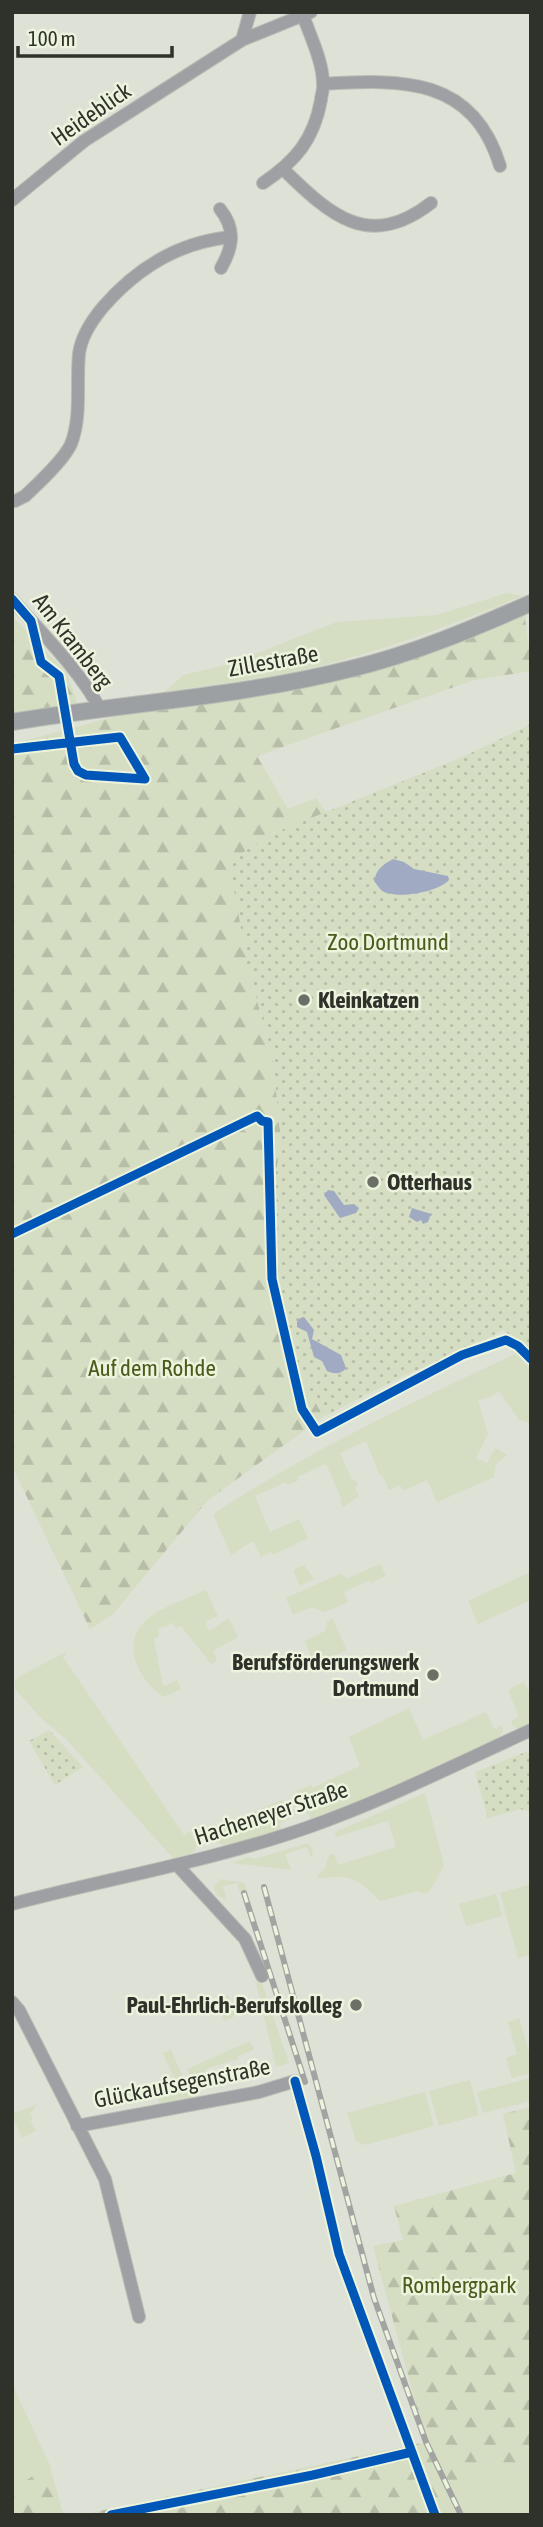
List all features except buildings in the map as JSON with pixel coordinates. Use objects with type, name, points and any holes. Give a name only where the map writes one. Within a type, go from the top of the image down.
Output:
[{"type":"main road","name":"Zillestraße","points":[[12,722],[253,688],[351,669],[412,652],[531,603]]},
{"type":"street","points":[[242,40],[250,12]]},
{"type":"street","points":[[263,183],[284,170],[302,150],[316,123],[323,84],[307,14]]},
{"type":"street","name":"Heideblick","points":[[12,200],[84,141],[242,40],[307,14]]},
{"type":"street","points":[[323,84],[387,82],[420,87],[451,98],[480,122],[495,149],[500,166]]},
{"type":"street","points":[[284,170],[329,211],[344,219],[363,224],[398,222],[414,216],[431,203]]},
{"type":"street","points":[[220,209],[227,218],[231,237],[230,253],[221,268]]},
{"type":"street","points":[[13,502],[25,496],[71,446],[76,423],[79,350],[93,319],[121,286],[151,264],[185,247],[231,237]]},
{"type":"street","name":"Am Kramberg","points":[[12,599],[64,660],[100,709]]},
{"type":"street","name":"Hacheneyer Straße","points":[[12,1904],[177,1865],[328,1820],[531,1730]]},
{"type":"street","points":[[177,1865],[245,1939],[262,1976]]},
{"type":"street","name":"Glückaufsegenstraße","points":[[12,2002],[19,2010],[105,2179],[139,2318]]},
{"type":"street","name":"Glückaufsegenstraße","points":[[77,2126],[259,2092],[295,2081]]},
{"type":"green space","points":[[507,593],[522,596],[384,648],[282,674],[165,692],[183,675],[230,664],[337,622],[437,615]]},
{"type":"green space","name":"Auf dem Rohde","points":[[525,615],[531,671],[474,680],[257,756],[288,809],[316,798],[327,813],[274,833],[248,968],[273,1058],[281,1141],[273,1194],[279,1255],[280,1304],[292,1354],[323,1417],[208,1500],[113,1614],[90,1629],[12,1466],[12,744],[121,715],[240,698],[366,673]]},
{"type":"green space","points":[[12,616],[67,673],[77,703],[12,715]]},
{"type":"green space","name":"Zoo Dortmund","points":[[531,724],[531,1350],[503,1330],[323,1417],[292,1354],[281,1304],[273,1194],[281,1141],[273,1058],[248,968],[229,861],[274,833],[465,756]]},
{"type":"green space","points":[[517,1353],[531,1371],[531,1423],[519,1420],[499,1391],[478,1400],[488,1434],[476,1458],[487,1463],[495,1448],[507,1455],[496,1464],[494,1477],[437,1502],[427,1480],[403,1491],[400,1485],[389,1490],[382,1475],[380,1476],[366,1441],[340,1453],[352,1480],[355,1479],[359,1496],[343,1507],[326,1464],[297,1477],[299,1480],[288,1485],[286,1482],[255,1496],[270,1532],[299,1519],[308,1538],[273,1555],[271,1552],[261,1557],[253,1541],[231,1555],[213,1514],[324,1448]]},
{"type":"green space","points":[[380,1564],[386,1576],[344,1592],[348,1602],[325,1612],[311,1607],[293,1615],[286,1598],[342,1573],[346,1579]]},
{"type":"green space","points":[[304,1565],[314,1579],[300,1586],[293,1570]]},
{"type":"green space","points":[[531,1572],[531,1600],[478,1624],[468,1601]]},
{"type":"green space","points":[[206,1590],[218,1616],[205,1622],[209,1631],[229,1618],[238,1637],[213,1651],[217,1661],[211,1664],[181,1626],[176,1628],[171,1622],[168,1626],[158,1628],[159,1636],[154,1639],[162,1682],[164,1686],[177,1680],[181,1689],[164,1697],[140,1672],[133,1651],[134,1640],[139,1629],[153,1614]]},
{"type":"green space","points":[[332,1618],[347,1650],[314,1665],[305,1641],[325,1631],[327,1622]]},
{"type":"green space","points":[[68,1651],[63,1657],[184,1835],[190,1831],[197,1845],[191,1853],[173,1858],[65,1738],[42,1719],[15,1689],[15,1681],[20,1676]]},
{"type":"green space","points":[[524,1682],[531,1696],[531,1724],[519,1729],[513,1726],[511,1721],[519,1717],[508,1690]]},
{"type":"green space","points":[[409,1708],[423,1740],[486,1712],[494,1729],[502,1725],[503,1731],[498,1739],[345,1807],[311,1819],[296,1792],[311,1785],[312,1788],[360,1766],[349,1737]]},
{"type":"green space","points":[[49,1730],[83,1767],[55,1785],[29,1741]]},
{"type":"green space","points":[[531,1750],[531,1812],[520,1809],[488,1818],[475,1772]]},
{"type":"green space","points":[[425,1793],[444,1865],[430,1891],[424,1894],[418,1891],[380,1901],[353,1879],[317,1876],[325,1868],[329,1855],[334,1854],[338,1865],[396,1847],[388,1821],[336,1837],[335,1832]]},
{"type":"green space","points":[[282,1800],[290,1818],[280,1823],[281,1831],[226,1846],[217,1843],[209,1831]]},
{"type":"green space","points":[[308,1843],[313,1851],[311,1858],[307,1847],[285,1854],[291,1870],[232,1863],[249,1857],[255,1859]]},
{"type":"green space","points":[[220,1879],[244,1883],[247,1891],[240,1893],[237,1883],[223,1886],[227,1900],[224,1899],[214,1890]]},
{"type":"green space","points":[[531,1884],[531,1955],[518,1958],[500,1893]]},
{"type":"green space","points":[[496,1894],[502,1916],[466,1926],[459,1904]]},
{"type":"green space","points":[[261,1980],[289,2063],[276,2067],[256,1983]]},
{"type":"green space","points":[[228,1995],[235,2016],[225,2021],[214,2003]]},
{"type":"green space","points":[[519,2018],[531,2059],[528,2061],[531,2073],[512,2078],[506,2058],[517,2054],[508,2022]]},
{"type":"green space","points":[[250,2041],[254,2050],[238,2056],[238,2059],[209,2068],[192,2078],[187,2069]]},
{"type":"green space","points":[[171,2050],[192,2098],[160,2104],[156,2095],[178,2087],[163,2053]]},
{"type":"green space","points":[[531,2078],[531,2101],[483,2113],[477,2092]]},
{"type":"green space","points":[[470,2080],[479,2115],[439,2126],[429,2091]]},
{"type":"green space","points":[[425,2092],[434,2126],[365,2145],[356,2141],[347,2113]]},
{"type":"green space","points":[[37,2104],[30,2114],[33,2119],[30,2122],[36,2131],[22,2138],[12,2114]]},
{"type":"green space","name":"Rombergpark","points":[[531,2107],[531,2465],[468,2463],[436,2515],[80,2515],[426,2442],[373,2246],[403,2240],[394,2206],[516,2173],[503,2114]]},
{"type":"green space","points":[[12,2384],[50,2465],[17,2486],[12,2486]]},
{"type":"green space","points":[[468,2463],[531,2465],[531,2515],[436,2515]]},
{"type":"green space","points":[[50,2465],[63,2515],[12,2515],[12,2486],[17,2486]]},
{"type":"water","points":[[393,859],[414,869],[448,876],[449,880],[426,892],[405,895],[387,893],[374,881],[380,868]]},
{"type":"water","points":[[328,1190],[334,1191],[344,1205],[354,1204],[359,1208],[356,1213],[340,1218],[324,1195]]},
{"type":"water","points":[[412,1208],[431,1214],[428,1222],[423,1224],[421,1220],[417,1222],[409,1217]]},
{"type":"water","points":[[304,1317],[314,1330],[312,1339],[341,1355],[346,1368],[342,1372],[327,1371],[322,1361],[314,1357],[307,1332],[297,1327],[297,1322]]},
{"type":"railway","points":[[264,1887],[374,2298],[426,2442],[461,2515]]},
{"type":"railway","points":[[244,1893],[305,2082]]},
{"type":"cycle path","points":[[12,599],[31,621],[41,662],[59,676],[74,764],[78,771],[86,775],[145,779]]},
{"type":"cycle path","points":[[12,749],[120,737],[145,779]]},
{"type":"cycle path","points":[[12,1234],[257,1116],[268,1122],[272,1279],[302,1409],[317,1432],[462,1355],[506,1340],[518,1346],[531,1359]]},
{"type":"cycle path","points":[[295,2081],[339,2254],[435,2515]]},
{"type":"cycle path","points":[[111,2515],[313,2475],[412,2452]]},
{"type":"place","name":"Kleinkatzen","points":[[304,1000]]},
{"type":"place","name":"Otterhaus","points":[[373,1182]]},
{"type":"place","name":"Berufsförderungswerk Dortmund","points":[[433,1675]]},
{"type":"place","name":"Paul-Ehrlich-Berufskolleg","points":[[356,2005]]}]
